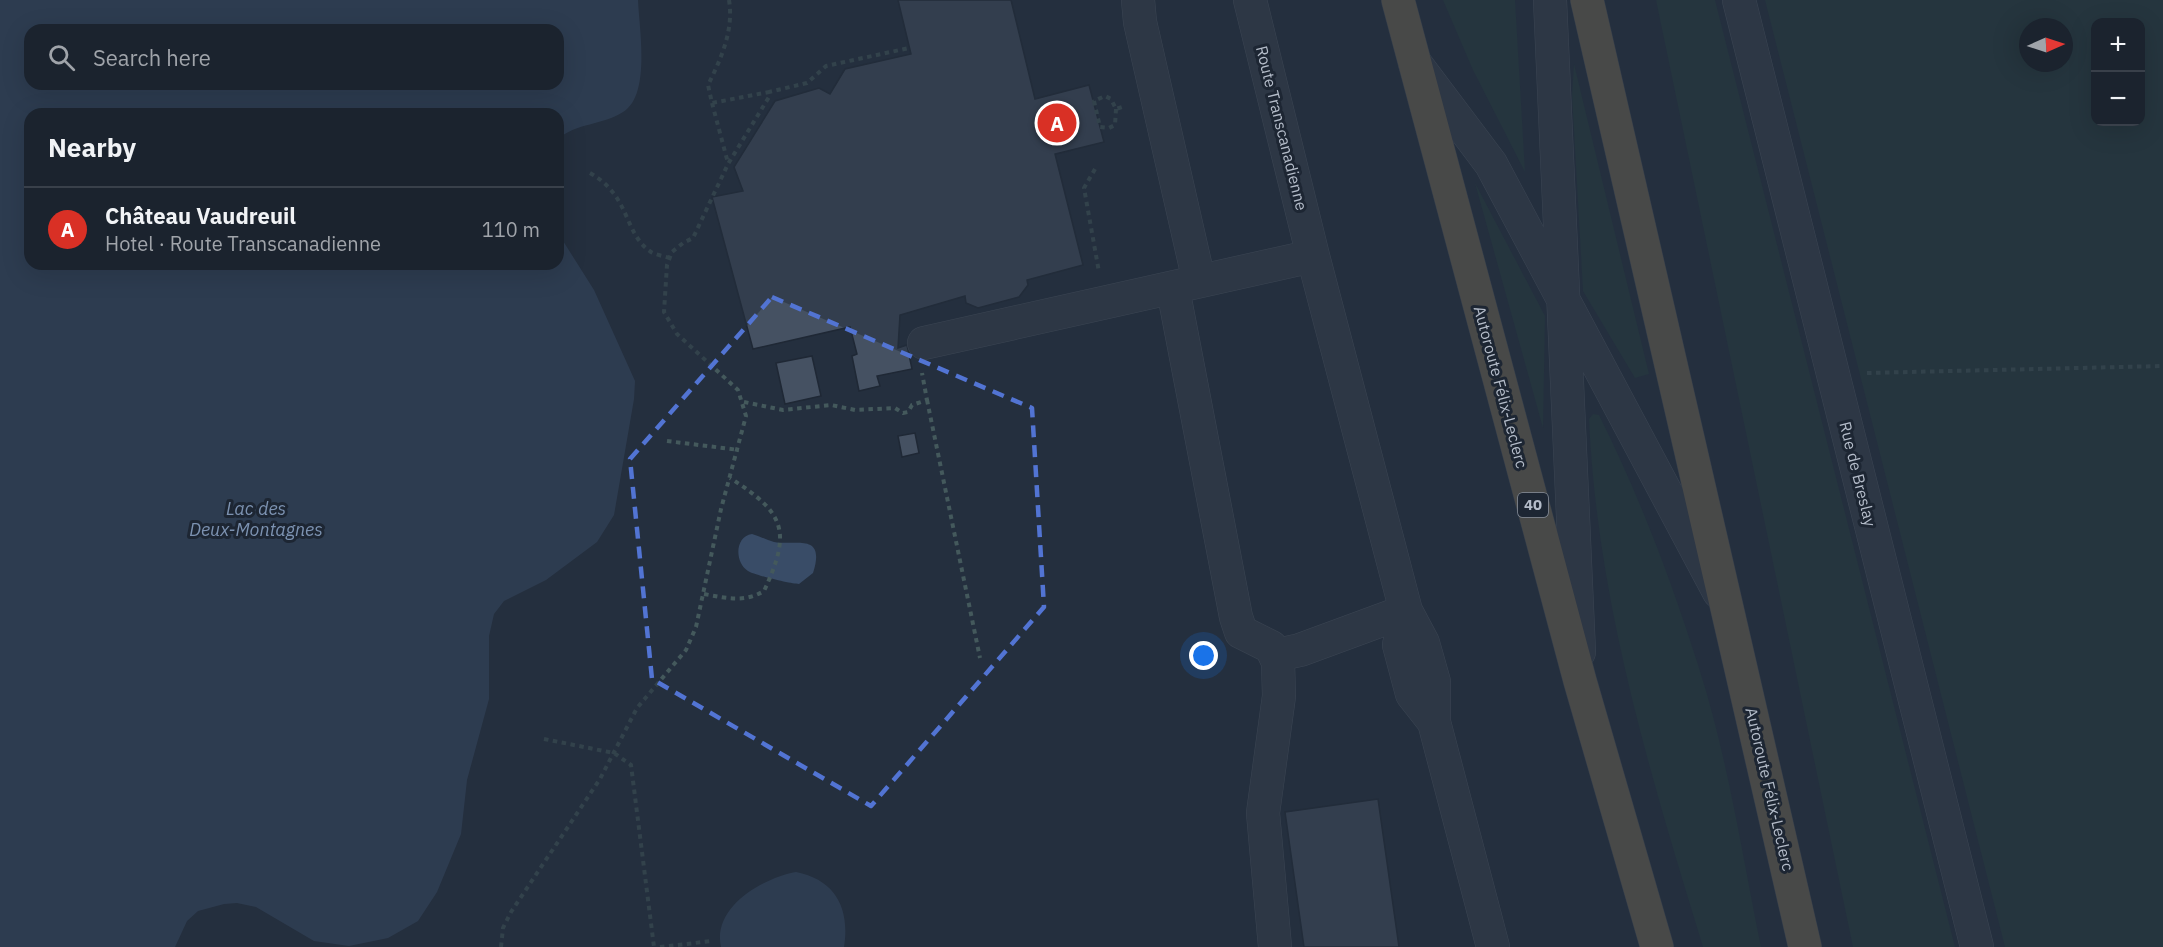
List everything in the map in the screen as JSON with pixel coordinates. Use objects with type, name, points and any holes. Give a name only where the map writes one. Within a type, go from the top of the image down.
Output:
[{"type":"highway","points":[[1392,0],[1414,62]]},
{"type":"highway","name":"Autoroute Félix-Leclerc","points":[[1398,0],[1580,681],[1657,947]]},
{"type":"highway","name":"Autoroute Félix-Leclerc","points":[[1587,0],[1731,616],[1805,947]]},
{"type":"street","points":[[1138,0],[1186,285],[1236,617],[1241,632],[1271,647],[1277,655],[1279,696],[1263,813],[1275,947]]},
{"type":"street","name":"Route Transcanadienne","points":[[1250,0],[1313,256],[1406,611],[1423,643],[1434,682],[1434,722],[1493,947]]},
{"type":"street","points":[[1550,0],[1562,295],[1572,458],[1580,681]]},
{"type":"street","name":"Rue de Breslay","points":[[1739,0],[1977,947]]},
{"type":"street","points":[[1414,62],[1491,164],[1731,616]]},
{"type":"street","points":[[924,343],[1313,256]]},
{"type":"street","points":[[1277,655],[1300,650],[1406,611]]},
{"type":"path","points":[[728,164],[708,84],[721,59],[728,35],[729,0]]},
{"type":"path","points":[[712,103],[807,83],[826,66],[909,48]]},
{"type":"path","points":[[501,947],[504,928],[511,912],[600,779],[637,708],[686,650],[696,627],[721,509],[746,416],[744,402],[738,390],[669,324],[664,312],[664,288],[669,258],[683,243],[693,238],[728,164],[769,97],[769,92]]},
{"type":"path","points":[[1105,96],[1111,99],[1116,109],[1115,125],[1109,128],[1100,127],[1094,101],[1105,96]]},
{"type":"path","points":[[1116,109],[1126,106]]},
{"type":"path","points":[[1095,169],[1084,188],[1095,258]]},
{"type":"path","points":[[591,173],[605,182],[617,195],[639,240],[652,252],[669,258]]},
{"type":"path","points":[[1833,374],[2163,366]]},
{"type":"path","points":[[927,400],[980,658]]},
{"type":"path","points":[[744,402],[783,410],[831,405],[855,410],[895,408],[903,413],[908,412],[912,405]]},
{"type":"path","points":[[667,441],[738,450]]},
{"type":"path","points":[[704,594],[736,599],[751,598],[764,591],[781,540],[779,520],[770,508],[730,478]]},
{"type":"path","points":[[544,739],[614,753],[631,765],[654,947]]},
{"type":"path","points":[[660,947],[712,941]]},
{"type":"highlighted area","points":[[772,297],[1032,408],[1044,607],[871,806],[652,679],[630,459]]},
{"type":"green space","points":[[1443,0],[1515,0],[1525,172],[1473,70]]},
{"type":"green space","points":[[1656,0],[1715,0],[1955,947],[1853,947]]},
{"type":"green space","points":[[1765,0],[2163,0],[2163,947],[2005,947]]},
{"type":"green space","points":[[1574,64],[1649,374],[1635,378],[1583,291],[1572,95]]},
{"type":"green space","points":[[1475,183],[1545,316],[1543,428]]},
{"type":"green space","points":[[1593,414],[1599,415],[1641,508],[1678,603],[1699,668],[1734,807],[1761,947],[1703,947],[1646,752],[1615,620],[1594,487],[1589,419]]},
{"type":"water","name":"Lac des Deux-Montagnes","points":[[0,0],[638,0],[641,60],[637,91],[632,103],[615,116],[564,135],[564,108],[24,108],[24,270],[564,270],[564,242],[594,290],[635,381],[614,515],[597,542],[546,580],[504,601],[494,614],[489,636],[489,699],[467,780],[461,834],[437,892],[418,921],[388,938],[349,946],[314,941],[256,907],[237,903],[224,904],[198,911],[187,921],[175,947],[0,947]]},
{"type":"water","points":[[752,534],[774,542],[812,546],[816,560],[813,573],[799,584],[748,571],[741,562],[738,551],[742,540]]},
{"type":"water","points":[[796,872],[821,882],[837,898],[845,920],[844,947],[721,947],[720,933],[724,919],[732,907],[755,888],[783,875]]},
{"type":"building","points":[[898,0],[1011,0],[1035,99],[1089,85],[1104,142],[1055,154],[1083,265],[1027,280],[1028,285],[1019,297],[978,308],[966,303],[965,296],[900,315],[898,348],[907,345],[912,369],[877,376],[880,386],[859,391],[852,356],[857,354],[850,327],[753,349],[712,197],[743,191],[734,167],[775,101],[819,88],[830,94],[845,69],[911,54]]},
{"type":"building","points":[[812,356],[821,396],[785,404],[776,363]]},
{"type":"building","points":[[915,433],[919,453],[902,457],[898,436]]},
{"type":"building","points":[[1378,799],[1399,947],[1304,947],[1285,812]]},
{"type":"place","name":"Château Vaudreuil","points":[[1057,123]]}]
